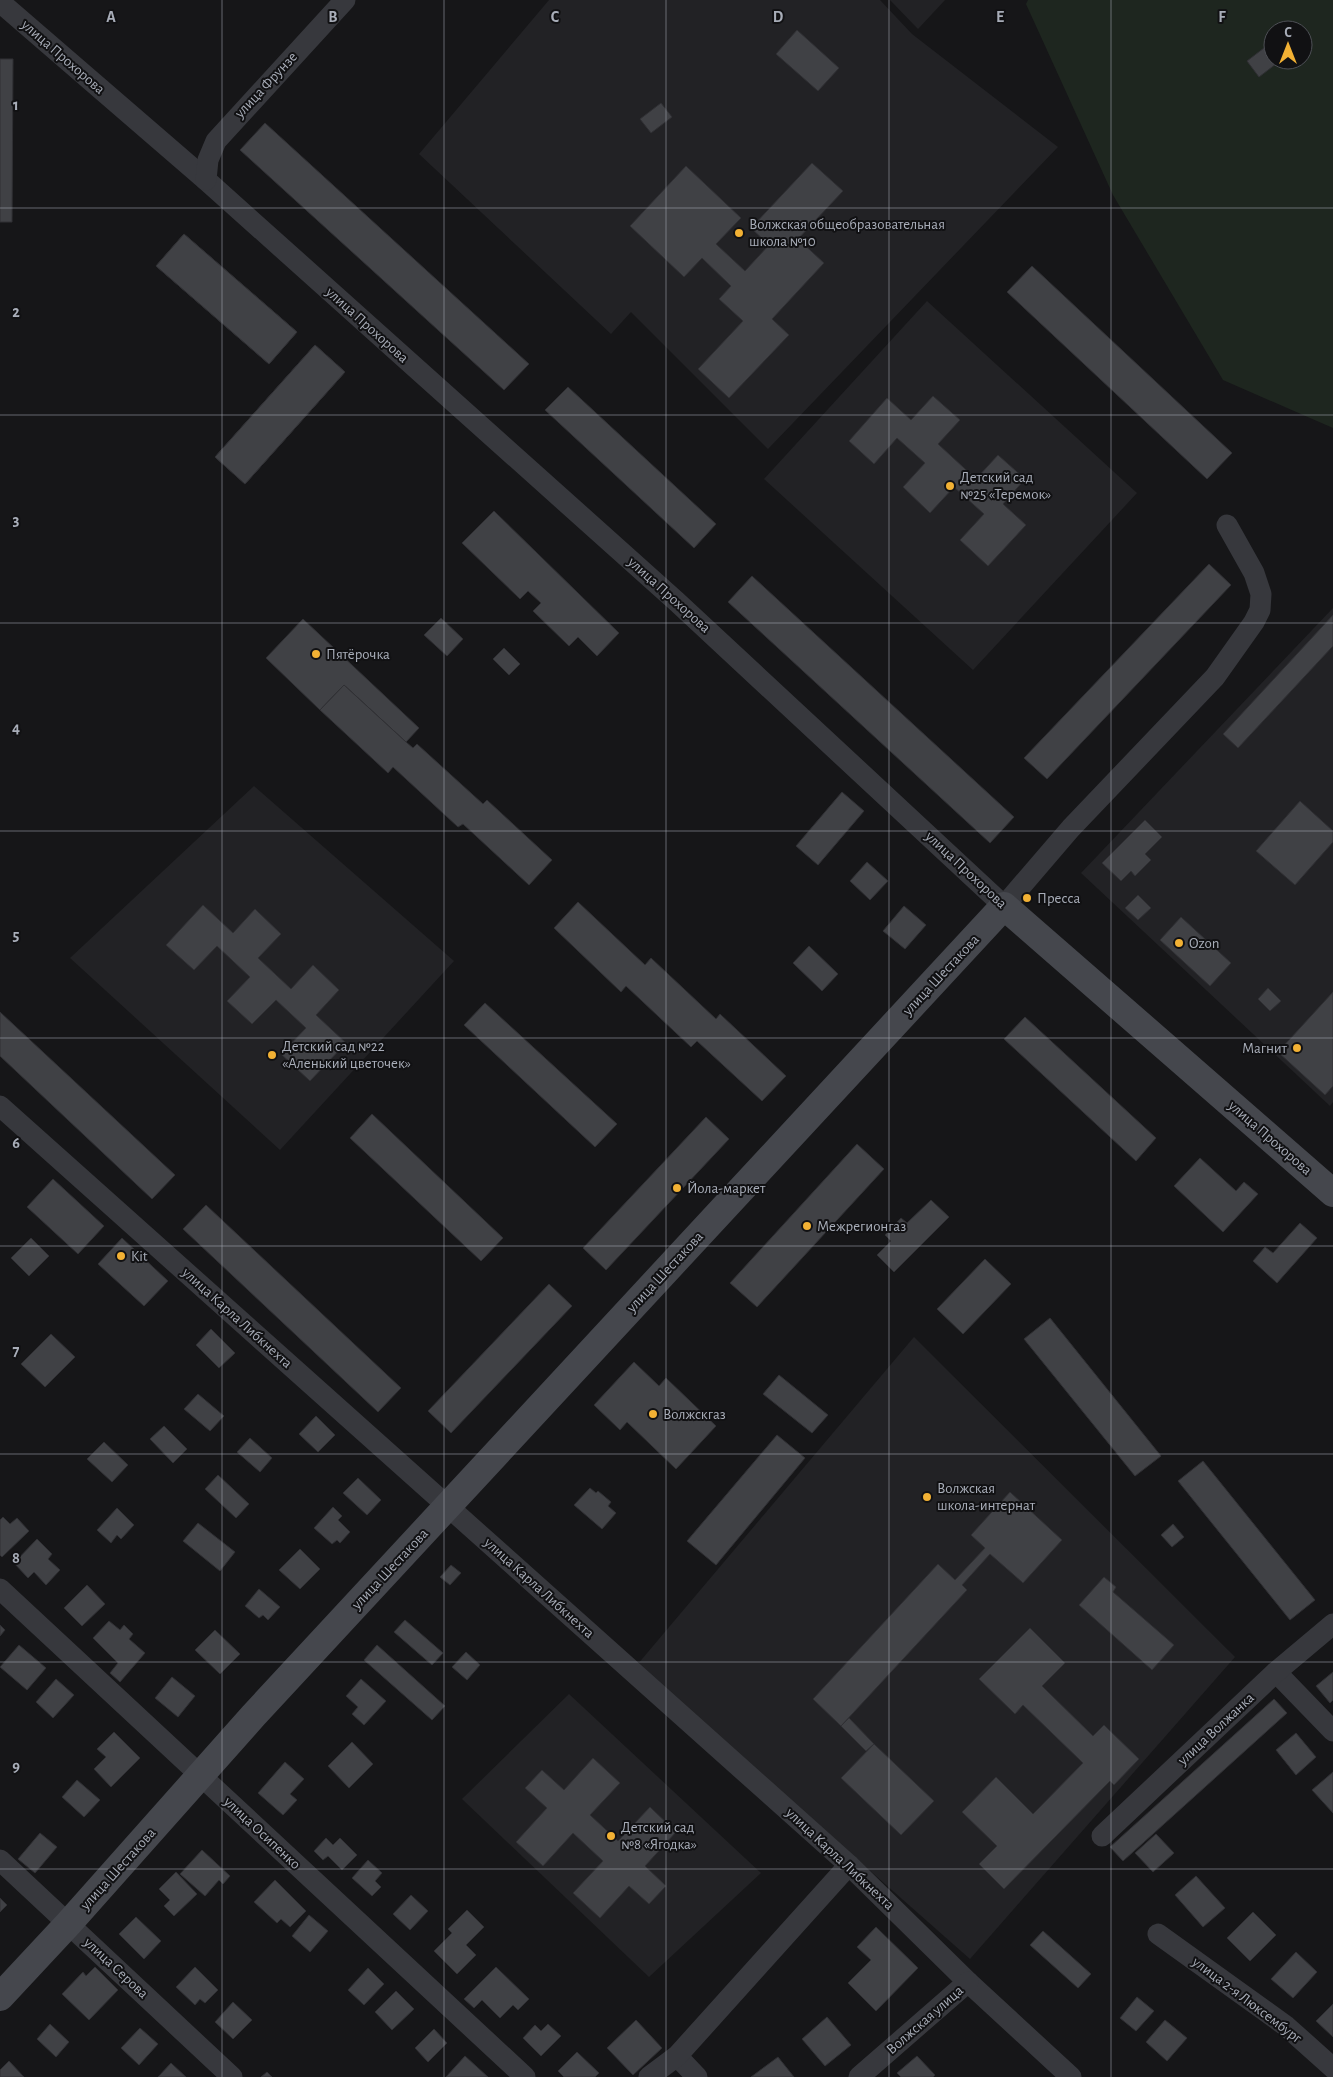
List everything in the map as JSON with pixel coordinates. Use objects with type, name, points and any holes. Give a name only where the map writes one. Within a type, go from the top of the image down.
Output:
[{"type":"main road","name":"улица Прохорова","points":[[1004,906],[1333,1193]]},
{"type":"main road","name":"улица Шестакова","points":[[0,1996],[69,1924],[200,1776],[448,1506],[1004,906]]},
{"type":"street","name":"улица Фрунзе","points":[[206,180],[208,160],[216,141],[345,0]]},
{"type":"street","name":"улица Прохорова","points":[[0,2],[206,180],[676,601],[1004,906]]},
{"type":"street","name":"улица Шестакова","points":[[1004,906],[1071,828],[1214,677],[1254,622],[1260,610],[1261,594],[1254,573],[1227,525]]},
{"type":"street","name":"улица Карла Либкнехта","points":[[0,1106],[848,1865],[968,1982],[1071,2077]]},
{"type":"street","name":"улица Осипенко","points":[[0,1589],[525,2077]]},
{"type":"street","name":"улица Волжанка","points":[[1102,1836],[1276,1672],[1333,1624]]},
{"type":"street","points":[[1276,1672],[1333,1731]]},
{"type":"street","name":"улица Серова","points":[[0,1860],[232,2077]]},
{"type":"street","points":[[649,2077],[677,2056],[848,1865]]},
{"type":"street","name":"улица 2-я Люксембург","points":[[1158,1934],[1286,2026],[1333,2068]]},
{"type":"street","name":"Волжская улица","points":[[859,2077],[968,1982]]},
{"type":"street","points":[[677,2056],[697,2077]]},
{"type":"shaded area","name":"Волжская общеобразовательная школа №10","points":[[549,0],[880,0],[912,34],[1058,147],[768,449],[631,312],[611,334],[419,154]]},
{"type":"shaded area","points":[[890,0],[945,0],[918,29]]},
{"type":"shaded area","points":[[1028,0],[1333,0],[1333,428],[1223,380],[1113,195],[1026,4]]},
{"type":"shaded area","name":"Детский сад №25 «Теремок»","points":[[927,301],[1137,493],[973,670],[764,479]]},
{"type":"shaded area","points":[[1333,608],[1333,1102],[1330,1106],[1081,873]]},
{"type":"shaded area","name":"Детский сад №22 «Аленький цветочек»","points":[[254,786],[454,961],[280,1150],[70,958]]},
{"type":"shaded area","name":"Волжская школа-интернат","points":[[914,1337],[1235,1657],[970,1959],[637,1665]]},
{"type":"shaded area","name":"Детский сад №8 «Ягодка»","points":[[569,1694],[761,1873],[649,1977],[462,1799]]},
{"type":"building","points":[[797,30],[839,68],[818,91],[776,54]]},
{"type":"building","points":[[1263,49],[1263,70],[1268,70],[1259,77],[1247,61]]},
{"type":"building","points":[[0,59],[13,59],[12,222],[0,222]]},
{"type":"building","points":[[661,103],[672,117],[651,133],[640,119]]},
{"type":"building","points":[[265,123],[529,364],[504,390],[240,150]]},
{"type":"building","points":[[812,163],[843,191],[798,239],[824,263],[772,319],[789,335],[729,398],[698,369],[743,321],[719,299],[731,286],[702,258],[684,277],[630,226],[686,166],[741,218],[716,244],[745,271],[769,245],[751,228]]},
{"type":"building","points":[[184,234],[297,332],[269,364],[156,266]]},
{"type":"building","points":[[184,234],[297,332],[269,364],[156,266]]},
{"type":"building","points":[[1032,266],[1232,453],[1207,479],[1007,292]]},
{"type":"building","points":[[315,345],[345,372],[245,484],[215,457]]},
{"type":"building","points":[[315,345],[345,372],[245,484],[215,457]]},
{"type":"building","points":[[568,387],[716,524],[694,548],[545,410]]},
{"type":"building","points":[[933,396],[960,420],[938,444],[976,479],[998,455],[1025,479],[1003,504],[1026,525],[988,566],[960,540],[984,514],[954,487],[930,513],[903,487],[925,463],[897,438],[874,464],[849,441],[887,398],[911,420]]},
{"type":"building","points":[[494,511],[619,633],[597,656],[578,637],[569,646],[533,611],[541,603],[528,591],[520,599],[462,543]]},
{"type":"building","points":[[1209,564],[1231,585],[1047,779],[1024,758]]},
{"type":"building","points":[[752,576],[1014,817],[990,843],[728,602]]},
{"type":"building","points":[[1333,615],[1333,646],[1238,748],[1223,734]]},
{"type":"building","points":[[441,618],[463,639],[447,656],[424,635]]},
{"type":"building","points":[[303,619],[419,728],[406,742],[344,685],[320,710],[266,658]]},
{"type":"building","points":[[504,648],[520,664],[509,675],[493,659]]},
{"type":"building","points":[[344,685],[413,748],[417,744],[483,804],[487,800],[552,860],[529,885],[463,824],[458,827],[393,767],[388,773],[320,710]]},
{"type":"building","points":[[842,792],[864,811],[818,865],[796,846]]},
{"type":"building","points":[[1300,801],[1333,831],[1333,842],[1295,885],[1256,851]]},
{"type":"building","points":[[1145,820],[1162,837],[1145,854],[1151,860],[1135,876],[1131,871],[1121,881],[1102,863]]},
{"type":"building","points":[[867,862],[888,881],[870,900],[850,881]]},
{"type":"building","points":[[1138,895],[1151,908],[1138,920],[1125,908]]},
{"type":"building","points":[[578,902],[645,965],[651,958],[716,1019],[720,1014],[786,1076],[762,1101],[697,1041],[691,1047],[626,986],[621,992],[554,928]]},
{"type":"building","points":[[203,905],[233,933],[255,909],[281,934],[258,958],[291,989],[313,965],[339,990],[316,1015],[346,1043],[310,1081],[281,1054],[306,1028],[276,1000],[252,1024],[227,1001],[250,977],[217,946],[194,970],[166,945]]},
{"type":"building","points":[[904,906],[926,925],[905,949],[883,931]]},
{"type":"building","points":[[1181,917],[1231,963],[1210,986],[1160,940]]},
{"type":"building","points":[[809,946],[838,974],[822,991],[793,963]]},
{"type":"building","points":[[1268,988],[1281,1001],[1270,1011],[1258,999]]},
{"type":"building","points":[[1333,992],[1333,1086],[1325,1095],[1278,1052]]},
{"type":"building","points":[[485,1003],[617,1124],[595,1147],[464,1025]]},
{"type":"building","points":[[0,1012],[175,1175],[152,1199],[0,1056]]},
{"type":"building","points":[[1025,1017],[1156,1138],[1136,1161],[1004,1039]]},
{"type":"building","points":[[372,1114],[503,1238],[481,1261],[350,1138]]},
{"type":"building","points":[[706,1117],[729,1139],[606,1270],[583,1248]]},
{"type":"building","name":"Межрегионгаз","points":[[857,1144],[884,1169],[757,1307],[730,1283]]},
{"type":"building","points":[[1200,1158],[1236,1191],[1244,1182],[1258,1194],[1223,1232],[1174,1186]]},
{"type":"building","points":[[53,1179],[104,1226],[78,1254],[27,1207]]},
{"type":"building","points":[[931,1200],[949,1217],[894,1272],[877,1255],[891,1241],[885,1235],[901,1218],[907,1223]]},
{"type":"building","points":[[206,1205],[401,1388],[378,1412],[183,1229]]},
{"type":"building","points":[[1300,1223],[1317,1238],[1277,1283],[1253,1261],[1265,1247],[1273,1253]]},
{"type":"building","points":[[31,1238],[49,1256],[29,1276],[11,1258]]},
{"type":"building","points":[[122,1238],[168,1281],[144,1306],[98,1264]]},
{"type":"building","points":[[985,1259],[1011,1284],[963,1334],[937,1309]]},
{"type":"building","points":[[549,1284],[572,1306],[451,1433],[428,1411]]},
{"type":"building","points":[[1050,1318],[1161,1456],[1135,1476],[1024,1339]]},
{"type":"building","points":[[211,1329],[235,1353],[219,1368],[196,1345]]},
{"type":"building","points":[[51,1334],[75,1357],[45,1387],[21,1364]]},
{"type":"building","name":"Волжскгаз","points":[[634,1362],[659,1386],[666,1378],[716,1426],[676,1469],[627,1422],[620,1430],[594,1405]]},
{"type":"building","points":[[779,1375],[828,1415],[812,1433],[763,1394]]},
{"type":"building","points":[[198,1394],[224,1416],[210,1431],[184,1409]]},
{"type":"building","points":[[316,1416],[335,1435],[318,1452],[299,1434]]},
{"type":"building","points":[[164,1426],[187,1449],[173,1463],[150,1439]]},
{"type":"building","points":[[777,1435],[805,1458],[716,1565],[687,1541]]},
{"type":"building","points":[[250,1438],[272,1458],[260,1472],[237,1452]]},
{"type":"building","points":[[104,1442],[128,1465],[112,1482],[87,1459]]},
{"type":"building","points":[[1203,1461],[1315,1600],[1290,1620],[1178,1481]]},
{"type":"building","points":[[218,1475],[249,1504],[236,1518],[205,1489]]},
{"type":"building","points":[[358,1478],[381,1500],[367,1515],[343,1493]]},
{"type":"building","points":[[590,1488],[596,1493],[598,1491],[611,1502],[608,1506],[616,1513],[602,1529],[574,1505]]},
{"type":"building","points":[[1010,1492],[1062,1540],[1023,1583],[990,1554],[962,1585],[967,1590],[841,1726],[813,1699],[938,1564],[955,1580],[985,1548],[971,1535]]},
{"type":"building","points":[[333,1507],[342,1516],[338,1520],[350,1532],[340,1543],[337,1540],[332,1544],[314,1528]]},
{"type":"building","points":[[117,1508],[134,1525],[121,1539],[117,1535],[111,1543],[97,1530]]},
{"type":"building","points":[[3,1517],[10,1524],[17,1518],[29,1531],[2,1557],[0,1555],[0,1520]]},
{"type":"building","points":[[198,1523],[235,1552],[220,1571],[183,1541]]},
{"type":"building","points":[[1173,1524],[1184,1537],[1172,1547],[1161,1535]]},
{"type":"building","points":[[37,1539],[52,1554],[48,1559],[60,1570],[46,1585],[34,1572],[28,1578],[14,1563]]},
{"type":"building","points":[[300,1549],[320,1569],[300,1589],[279,1570]]},
{"type":"building","points":[[451,1565],[461,1573],[450,1585],[440,1577]]},
{"type":"building","points":[[1104,1577],[1116,1587],[1113,1592],[1174,1645],[1152,1670],[1079,1605]]},
{"type":"building","points":[[87,1585],[105,1604],[82,1626],[64,1608]]},
{"type":"building","points":[[259,1589],[280,1607],[268,1620],[263,1615],[259,1618],[245,1606]]},
{"type":"building","points":[[405,1620],[443,1653],[432,1665],[394,1632]]},
{"type":"building","points":[[109,1621],[120,1630],[124,1625],[133,1634],[129,1639],[145,1653],[120,1682],[110,1673],[118,1663],[93,1638]]},
{"type":"building","points":[[0,1625],[5,1630],[0,1636]]},
{"type":"building","points":[[1030,1628],[1065,1663],[1042,1686],[1093,1736],[1104,1725],[1139,1759],[1114,1785],[1110,1781],[1004,1889],[979,1864],[997,1846],[962,1812],[996,1777],[1033,1814],[1083,1763],[1023,1705],[1015,1714],[979,1679]]},
{"type":"building","points":[[215,1630],[240,1654],[220,1674],[195,1650]]},
{"type":"building","points":[[19,1645],[46,1668],[27,1690],[0,1667]]},
{"type":"building","points":[[377,1645],[445,1706],[432,1720],[364,1660]]},
{"type":"building","points":[[466,1652],[480,1665],[467,1680],[452,1667]]},
{"type":"building","points":[[1333,1672],[1333,1700],[1330,1703],[1316,1686]]},
{"type":"building","points":[[172,1677],[195,1696],[178,1717],[155,1698]]},
{"type":"building","points":[[56,1679],[74,1695],[53,1718],[36,1702]]},
{"type":"building","points":[[361,1679],[386,1701],[364,1725],[352,1714],[358,1707],[346,1696]]},
{"type":"building","points":[[1274,1699],[1287,1713],[1123,1861],[1110,1847]]},
{"type":"building","points":[[849,1718],[874,1744],[866,1751],[841,1726]]},
{"type":"building","points":[[114,1732],[140,1758],[111,1787],[94,1769],[106,1757],[97,1749]]},
{"type":"building","points":[[1296,1733],[1316,1757],[1296,1775],[1276,1750]]},
{"type":"building","points":[[352,1742],[373,1764],[349,1788],[328,1766]]},
{"type":"building","points":[[874,1744],[934,1801],[901,1835],[841,1778]]},
{"type":"building","points":[[593,1758],[620,1783],[590,1815],[618,1841],[650,1807],[676,1832],[645,1866],[666,1886],[649,1904],[629,1886],[600,1918],[573,1893],[603,1861],[573,1833],[543,1866],[516,1842],[547,1808],[525,1788],[542,1770],[564,1790]]},
{"type":"building","points":[[285,1762],[304,1779],[290,1794],[297,1800],[283,1815],[258,1793]]},
{"type":"building","points":[[1333,1772],[1333,1813],[1312,1790]]},
{"type":"building","points":[[77,1780],[100,1800],[84,1817],[62,1797]]},
{"type":"building","points":[[40,1833],[57,1847],[35,1873],[18,1859]]},
{"type":"building","points":[[1156,1834],[1174,1853],[1153,1872],[1135,1853]]},
{"type":"building","points":[[326,1838],[333,1845],[340,1838],[357,1855],[342,1870],[328,1856],[323,1860],[314,1851]]},
{"type":"building","points":[[202,1850],[230,1876],[223,1884],[219,1880],[205,1896],[180,1874]]},
{"type":"building","points":[[368,1860],[382,1873],[375,1881],[381,1887],[372,1896],[352,1878]]},
{"type":"building","points":[[176,1872],[197,1894],[174,1916],[164,1906],[170,1900],[159,1889]]},
{"type":"building","points":[[1196,1876],[1225,1908],[1203,1927],[1175,1895]]},
{"type":"building","points":[[275,1880],[306,1911],[290,1927],[281,1919],[277,1923],[254,1902]]},
{"type":"building","points":[[411,1895],[428,1911],[410,1930],[393,1914]]},
{"type":"building","points":[[0,1898],[7,1905],[0,1912]]},
{"type":"building","points":[[467,1910],[484,1927],[466,1945],[476,1955],[457,1974],[434,1951],[452,1933],[448,1929]]},
{"type":"building","points":[[1253,1912],[1276,1935],[1250,1961],[1227,1938]]},
{"type":"building","points":[[309,1915],[328,1931],[310,1952],[292,1936]]},
{"type":"building","points":[[136,1917],[161,1941],[144,1959],[119,1934]]},
{"type":"building","points":[[876,1927],[918,1968],[876,2011],[848,1983],[871,1960],[857,1947]]},
{"type":"building","points":[[1043,1931],[1091,1974],[1078,1988],[1030,1945]]},
{"type":"building","points":[[1296,1952],[1317,1972],[1293,1998],[1271,1979]]},
{"type":"building","points":[[95,1967],[118,1990],[89,2020],[62,1994],[83,1972],[86,1976]]},
{"type":"building","points":[[195,1967],[218,1990],[205,2003],[200,1999],[195,2005],[176,1987]]},
{"type":"building","points":[[496,1967],[529,1999],[518,2010],[513,2005],[500,2018],[482,2000],[474,2008],[464,1999]]},
{"type":"building","points":[[368,1968],[384,1984],[364,2005],[348,1990]]},
{"type":"building","points":[[396,1991],[414,2009],[392,2030],[375,2012]]},
{"type":"building","points":[[1137,1997],[1154,2011],[1136,2031],[1120,2018]]},
{"type":"building","points":[[233,2002],[252,2020],[233,2039],[215,2022]]},
{"type":"building","points":[[1333,2004],[1333,2037],[1316,2021]]},
{"type":"building","points":[[827,2017],[851,2045],[825,2066],[802,2039]]},
{"type":"building","points":[[636,2020],[662,2048],[633,2075],[607,2048]]},
{"type":"building","points":[[1165,2020],[1187,2038],[1167,2061],[1146,2042]]},
{"type":"building","points":[[50,2024],[69,2042],[56,2057],[37,2039]]},
{"type":"building","points":[[548,2024],[561,2036],[541,2056],[523,2038],[535,2025],[541,2031]]},
{"type":"building","points":[[140,2028],[158,2044],[139,2065],[121,2048]]},
{"type":"building","points":[[434,2029],[447,2043],[428,2062],[415,2048]]},
{"type":"building","points":[[577,2052],[599,2073],[595,2077],[564,2077],[558,2071]]},
{"type":"building","points":[[465,2056],[488,2077],[446,2077]]},
{"type":"building","points":[[917,2056],[935,2075],[933,2077],[901,2077],[897,2073]]},
{"type":"building","points":[[778,2057],[794,2077],[751,2077]]},
{"type":"building","points":[[9,2061],[24,2077],[0,2077],[0,2070]]},
{"type":"building","points":[[171,2063],[186,2077],[158,2077]]},
{"type":"building","points":[[267,2072],[272,2077],[261,2077]]},
{"type":"place","name":"Волжская общеобразовательная школа №10","points":[[739,233]]},
{"type":"place","name":"Детский сад №25 «Теремок»","points":[[950,486]]},
{"type":"place","name":"Пятёрочка","points":[[316,654]]},
{"type":"place","name":"Пресса","points":[[1027,898]]},
{"type":"place","name":"Ozon","points":[[1179,943]]},
{"type":"place","name":"Магнит","points":[[1297,1048]]},
{"type":"place","name":"Детский сад №22 «Аленький цветочек»","points":[[272,1055]]},
{"type":"place","name":"Йола-маркет","points":[[677,1188]]},
{"type":"place","name":"Межрегионгаз","points":[[807,1226]]},
{"type":"place","name":"Kit","points":[[121,1256]]},
{"type":"place","name":"Волжскгаз","points":[[653,1414]]},
{"type":"place","name":"Волжская школа-интернат","points":[[927,1497]]},
{"type":"place","name":"Детский сад №8 «Ягодка»","points":[[611,1836]]}]
